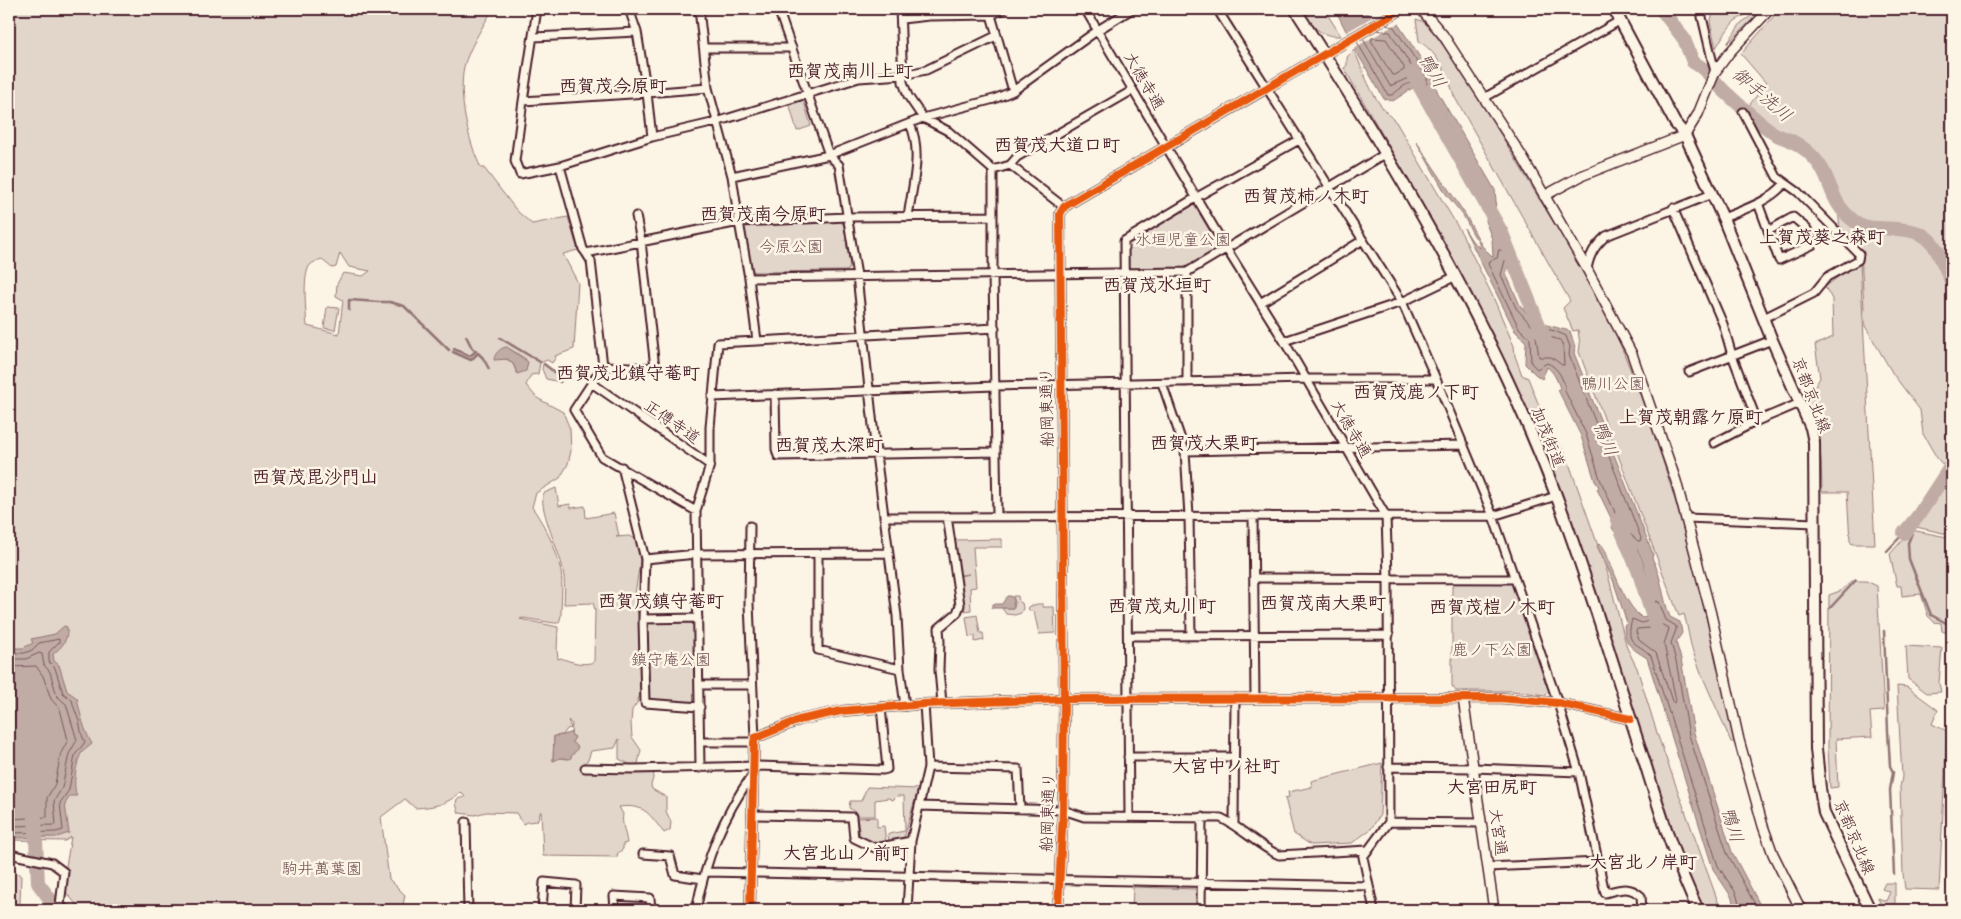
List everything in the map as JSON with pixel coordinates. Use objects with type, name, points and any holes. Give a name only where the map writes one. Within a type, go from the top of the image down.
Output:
[{"type":"main road","name":"加茂街道","points":[[1295,9],[1360,108],[1456,276],[1522,411],[1556,496],[1600,622],[1673,854],[1698,910]]},
{"type":"main road","name":"京都京北線","points":[[1614,9],[1676,123],[1685,135],[1723,218],[1772,340],[1800,403],[1814,442],[1816,749],[1820,788],[1824,813],[1870,910]]},
{"type":"street","points":[[537,9],[514,161],[520,174],[560,166],[652,137],[716,122],[859,78],[904,75],[926,70],[996,36]]},
{"type":"street","points":[[628,9],[637,32],[652,137]]},
{"type":"street","points":[[699,9],[708,88],[732,176],[749,278],[757,341]]},
{"type":"street","points":[[778,9],[828,155],[839,165],[857,276],[862,335],[897,616],[900,668],[905,706]]},
{"type":"street","points":[[900,9],[902,19],[901,52],[903,82],[908,96],[923,118],[948,131],[993,170]]},
{"type":"street","points":[[902,19],[929,16],[991,15],[1004,9]]},
{"type":"street","name":"大徳寺通","points":[[1085,9],[1226,248],[1307,379],[1386,516],[1389,635],[1389,822]]},
{"type":"street","points":[[732,176],[828,155],[923,118],[994,99],[1012,91],[1098,30],[1132,9]]},
{"type":"street","points":[[1217,9],[1402,302],[1492,516],[1558,703],[1578,772],[1605,893],[1622,888],[1634,890],[1641,896],[1642,910]]},
{"type":"street","points":[[1010,165],[1064,207],[1267,86],[1402,9]]},
{"type":"street","points":[[1421,9],[1443,35],[1544,196],[1587,270],[1632,354],[1676,481],[1711,614],[1739,740],[1763,826],[1773,854],[1801,910]]},
{"type":"street","points":[[1702,9],[1702,17],[1715,72]]},
{"type":"street","points":[[1544,196],[1581,176],[1685,135],[1698,114],[1715,72],[1729,53],[1770,9]]},
{"type":"street","points":[[991,15],[1012,91]]},
{"type":"street","points":[[1484,98],[1621,20]]},
{"type":"street","points":[[534,37],[637,32]]},
{"type":"street","points":[[704,48],[792,48]]},
{"type":"street","points":[[523,101],[708,88]]},
{"type":"street","points":[[993,170],[1010,165],[1017,157],[1132,90]]},
{"type":"street","points":[[1743,112],[1776,177],[1798,192],[1859,254],[1858,260],[1827,277],[1814,293],[1764,318]]},
{"type":"street","points":[[908,217],[916,160],[915,136],[910,124]]},
{"type":"street","points":[[1129,816],[1124,241],[1197,197],[1299,140]]},
{"type":"street","points":[[749,278],[1060,272],[1187,272],[1385,154]]},
{"type":"street","points":[[560,166],[583,249],[591,261],[603,366],[593,384],[574,410],[602,457],[696,511]]},
{"type":"street","points":[[993,170],[992,216],[997,516]]},
{"type":"street","points":[[1723,218],[1778,192],[1785,183]]},
{"type":"street","points":[[1587,270],[1594,248],[1606,236],[1712,194]]},
{"type":"street","points":[[1758,203],[1768,231],[1779,260],[1812,245],[1807,229],[1793,217],[1768,231]]},
{"type":"street","name":"船岡東通り","points":[[1058,910],[1063,810],[1064,699],[1059,223],[1060,214],[1064,207]]},
{"type":"street","points":[[1673,208],[1723,324],[1732,355],[1757,421]]},
{"type":"street","points":[[603,366],[655,368],[641,241],[636,216]]},
{"type":"street","points":[[586,253],[739,222],[847,217],[992,216]]},
{"type":"street","points":[[1260,303],[1363,240]]},
{"type":"street","points":[[1187,272],[1187,382]]},
{"type":"street","points":[[1284,341],[1402,302],[1456,276]]},
{"type":"street","points":[[700,768],[696,511],[710,465],[710,427],[718,343],[994,328]]},
{"type":"street","points":[[1689,372],[1772,340]]},
{"type":"street","points":[[712,397],[995,386],[1307,379],[1436,379]]},
{"type":"street","points":[[1162,383],[1185,451],[1189,516],[1191,636]]},
{"type":"street","name":"正傅寺道","points":[[593,384],[710,465]]},
{"type":"street","points":[[775,394],[776,449],[778,456],[996,452]]},
{"type":"street","points":[[1714,443],[1757,421],[1800,403]]},
{"type":"street","points":[[1185,451],[1464,446]]},
{"type":"street","points":[[622,467],[645,559],[643,619],[645,703],[700,707]]},
{"type":"street","points":[[884,517],[1492,516],[1556,496]]},
{"type":"street","points":[[942,703],[939,670],[939,628],[957,613],[960,605],[947,516]]},
{"type":"street","points":[[1253,516],[1254,698]]},
{"type":"street","points":[[1686,518],[1815,523]]},
{"type":"street","points":[[750,526],[749,604],[754,740],[750,910]]},
{"type":"street","points":[[645,559],[697,554],[888,553]]},
{"type":"street","points":[[818,554],[818,650],[900,668]]},
{"type":"street","points":[[1254,578],[1514,579]]},
{"type":"street","points":[[643,619],[698,618]]},
{"type":"street","points":[[1128,636],[1389,635]]},
{"type":"street","points":[[700,685],[752,685]]},
{"type":"street","points":[[700,742],[754,740],[809,717],[881,707],[1064,699],[1388,697],[1524,699],[1558,703],[1630,719]]},
{"type":"street","points":[[1234,824],[1235,698]]},
{"type":"street","name":"大宮通","points":[[1463,698],[1494,910]]},
{"type":"street","points":[[906,910],[910,841],[928,767],[924,704]]},
{"type":"street","points":[[584,768],[887,769],[881,707]]},
{"type":"street","points":[[1128,757],[1234,757]]},
{"type":"street","points":[[928,767],[1018,769],[1020,809]]},
{"type":"street","points":[[1388,767],[1578,772]]},
{"type":"street","points":[[696,910],[704,876],[719,830],[753,770]]},
{"type":"street","points":[[919,806],[1063,810],[1084,817],[1221,818],[1234,824],[1271,851],[1279,854],[1368,850]]},
{"type":"street","points":[[752,815],[852,816],[854,838],[875,848],[910,841]]},
{"type":"street","points":[[1201,910],[1202,817]]},
{"type":"street","points":[[466,822],[468,910]]},
{"type":"street","points":[[1374,910],[1363,856],[1389,822],[1481,823]]},
{"type":"street","points":[[9,854],[52,863],[64,872],[60,904],[65,910]]},
{"type":"street","points":[[643,854],[670,856],[675,875],[704,876],[750,873],[1369,886]]},
{"type":"street","points":[[1488,867],[1598,862]]},
{"type":"street","points":[[542,910],[544,882],[576,885],[575,910]]},
{"type":"street","points":[[615,910],[614,896],[650,898],[651,910]]},
{"type":"green space","name":"駒井萬葉園","points":[[9,9],[493,9],[466,60],[462,79],[465,119],[476,157],[481,168],[484,168],[517,211],[532,224],[568,217],[578,250],[563,254],[578,283],[574,349],[555,356],[552,363],[547,360],[540,363],[538,374],[531,375],[526,385],[537,398],[563,412],[570,429],[571,451],[568,464],[560,478],[536,493],[532,507],[550,538],[557,555],[562,583],[561,616],[559,623],[520,619],[558,627],[558,659],[561,658],[581,664],[594,662],[595,610],[593,603],[564,604],[563,570],[543,507],[544,493],[556,488],[559,506],[570,504],[571,508],[585,506],[586,518],[614,513],[619,536],[616,537],[629,536],[638,540],[640,562],[635,594],[641,635],[641,691],[637,703],[632,710],[631,723],[632,737],[641,750],[637,768],[619,759],[619,739],[615,748],[591,751],[588,760],[580,766],[584,769],[626,769],[635,773],[651,772],[654,775],[651,785],[652,789],[666,797],[666,811],[671,822],[670,830],[664,833],[650,816],[641,809],[628,806],[619,807],[623,814],[623,825],[627,843],[623,844],[623,849],[617,854],[618,857],[543,856],[541,811],[537,821],[523,824],[516,813],[486,812],[475,815],[459,813],[456,804],[457,799],[465,797],[461,792],[445,803],[428,807],[415,808],[405,799],[381,817],[389,879],[405,895],[402,910],[81,910],[64,890],[64,878],[71,837],[65,841],[9,840]],"holes":[[[340,253],[349,267],[370,271],[363,276],[343,273],[337,284],[336,296],[343,300],[339,334],[307,326],[305,294],[306,277],[310,265],[321,259],[332,268],[336,267]],[[510,349],[526,359],[516,373],[512,363],[503,359]],[[568,720],[572,724],[571,735],[575,737],[572,742],[574,747],[572,753],[568,759],[560,758],[553,761],[554,736],[563,735],[567,729],[571,728]]]},
{"type":"green space","points":[[1302,9],[1324,9],[1341,36],[1327,35],[1321,32],[1313,25]]},
{"type":"green space","points":[[1715,9],[1751,9],[1733,23],[1716,48],[1710,22]]},
{"type":"green space","points":[[1763,9],[1727,44],[1741,23]]},
{"type":"green space","points":[[1780,9],[1952,9],[1952,475],[1937,458],[1923,434],[1920,410],[1893,374],[1865,326],[1861,254],[1840,232],[1837,195],[1818,158],[1802,144],[1774,131],[1748,107],[1766,83],[1741,54]]},
{"type":"green space","name":"鴨川公園","points":[[1416,19],[1428,25],[1473,90],[1587,276],[1610,321],[1650,423],[1683,528],[1735,742],[1731,742],[1697,664],[1684,614],[1679,616],[1579,352],[1578,330],[1573,331],[1563,308],[1570,301],[1454,96],[1449,80],[1437,58],[1419,41]]},
{"type":"green space","name":"鴨川公園","points":[[1354,50],[1375,97],[1396,122],[1462,234],[1493,297],[1514,346],[1515,356],[1522,375],[1528,378],[1552,438],[1565,452],[1607,571],[1627,648],[1637,668],[1658,736],[1721,910],[1701,910],[1686,878],[1561,496],[1511,373],[1435,226],[1344,68],[1347,65],[1347,57]]},
{"type":"green space","points":[[800,99],[804,102],[811,126],[797,131],[789,103]]},
{"type":"green space","name":"水垣児童公園","points":[[1194,205],[1218,244],[1217,249],[1187,268],[1127,269],[1128,244]]},
{"type":"green space","name":"今原公園","points":[[839,221],[844,225],[850,267],[847,271],[755,272],[751,269],[743,229],[747,225]]},
{"type":"green space","points":[[1860,263],[1875,544],[1852,544],[1850,541],[1847,492],[1822,492],[1818,434],[1806,400],[1820,378],[1815,345],[1833,337],[1832,299],[1825,287]]},
{"type":"green space","points":[[327,307],[339,308],[335,330],[324,328]]},
{"type":"green space","points":[[543,364],[556,374],[560,382],[546,379],[542,369]]},
{"type":"green space","points":[[1942,486],[1952,486],[1952,535],[1916,527]]},
{"type":"green space","points":[[1911,530],[1952,538],[1952,635],[1942,631],[1941,623],[1934,622],[1928,616],[1921,594],[1902,596],[1901,586],[1897,586],[1890,554]]},
{"type":"green space","points":[[1002,539],[1002,547],[973,547],[976,587],[970,588],[971,610],[965,611],[960,576],[969,574],[960,575],[955,540]]},
{"type":"green space","points":[[1852,581],[1866,581],[1877,586],[1884,711],[1870,712],[1872,737],[1836,739],[1838,787],[1830,788],[1828,748],[1829,595],[1840,591]]},
{"type":"green space","name":"鹿ノ下公園","points":[[1455,583],[1512,583],[1549,692],[1546,695],[1512,691],[1456,691],[1452,686],[1452,586]]},
{"type":"green space","points":[[1013,596],[1018,596],[1023,608],[1021,613],[1015,615],[1006,614],[1002,608],[1014,608]]},
{"type":"green space","points":[[1043,604],[1043,607],[1054,607],[1055,633],[1039,634],[1034,612],[1029,610],[1028,607]]},
{"type":"green space","points":[[977,615],[980,633],[983,633],[984,640],[975,642],[975,636],[969,637],[966,617]]},
{"type":"green space","name":"鎮守庵公園","points":[[691,620],[694,622],[697,701],[694,704],[651,699],[648,695],[646,624],[648,621]]},
{"type":"green space","points":[[1906,646],[1942,648],[1939,683],[1941,692],[1927,693],[1908,679]]},
{"type":"green space","points":[[1897,686],[1907,687],[1938,710],[1932,724],[1947,731],[1939,890],[1905,889]]},
{"type":"green space","points":[[1382,763],[1380,815],[1371,829],[1352,843],[1311,845],[1294,834],[1285,798],[1289,797],[1288,792],[1312,787],[1311,781]]},
{"type":"green space","points":[[867,787],[918,789],[904,838],[889,841],[888,834],[905,831],[904,796],[897,796],[893,800],[888,798],[875,800],[875,816],[857,816],[856,812],[849,808],[850,801],[861,801]]},
{"type":"green space","points":[[1952,797],[1952,890],[1947,890]]},
{"type":"green space","points":[[877,817],[877,827],[884,826],[886,842],[876,844],[860,836],[857,818]]},
{"type":"green space","points":[[9,865],[21,876],[20,903],[14,910],[9,910]]},
{"type":"green space","points":[[1885,883],[1895,883],[1895,906],[1893,910],[1883,910],[1878,898],[1886,901],[1890,892],[1882,889]]},
{"type":"green space","points":[[1133,887],[1197,889],[1197,910],[1132,910]]},
{"type":"water","points":[[1335,9],[1363,9],[1374,19],[1396,21],[1431,74],[1438,93],[1495,190],[1494,215],[1499,224],[1503,243],[1512,256],[1506,274],[1520,305],[1535,322],[1570,331],[1575,347],[1574,353],[1653,554],[1652,558],[1658,572],[1670,617],[1680,622],[1682,633],[1676,642],[1681,659],[1694,733],[1732,852],[1760,905],[1765,910],[1736,910],[1731,896],[1713,869],[1647,658],[1627,642],[1624,626],[1627,623],[1613,580],[1597,546],[1600,543],[1604,547],[1627,599],[1636,613],[1642,618],[1647,617],[1648,595],[1645,569],[1641,557],[1628,540],[1618,536],[1612,528],[1613,522],[1597,489],[1599,487],[1595,481],[1581,436],[1558,390],[1560,388],[1552,371],[1547,367],[1542,379],[1525,364],[1526,342],[1515,331],[1464,228],[1472,241],[1480,248],[1478,240],[1463,215],[1446,194],[1416,141],[1465,214],[1482,246],[1493,257],[1492,239],[1486,223],[1487,204],[1484,191],[1443,115],[1423,88],[1414,87],[1393,101],[1384,99],[1356,51]]},
{"type":"water","points":[[507,347],[528,362],[526,371],[517,374],[514,365],[508,359],[494,360],[498,351]]},
{"type":"water","points":[[1007,596],[1011,596],[1014,600],[1013,608],[991,608],[993,604],[1002,604]]},
{"type":"water","points":[[64,626],[67,627],[66,639],[53,654],[54,661],[59,665],[67,691],[77,698],[83,722],[92,744],[82,752],[78,761],[75,774],[77,796],[70,796],[65,804],[69,833],[57,837],[9,838],[9,648],[23,648],[33,643],[31,639],[55,634]]},
{"type":"water","points":[[571,732],[571,735],[575,737],[572,742],[578,747],[577,749],[570,759],[560,758],[553,761],[554,736]]},
{"type":"pier","points":[[1374,16],[1397,19],[1400,22],[1352,49],[1345,33]]},
{"type":"waterway","name":"御手洗川","points":[[1661,9],[1684,39],[1693,62],[1747,112],[1776,135],[1790,140],[1813,156],[1824,171],[1836,200],[1846,214],[1863,226],[1910,231],[1928,239],[1934,245],[1952,283]]},
{"type":"waterway","name":"鴨川","points":[[1412,73],[1502,233],[1545,340]]},
{"type":"waterway","points":[[349,310],[349,300],[379,302]]},
{"type":"waterway","points":[[381,302],[390,302],[404,306],[449,350]]},
{"type":"waterway","points":[[466,336],[472,348],[476,351]]},
{"type":"waterway","points":[[500,338],[540,362]]},
{"type":"waterway","points":[[454,349],[470,356],[476,351]]},
{"type":"waterway","points":[[453,352],[471,360],[478,353]]},
{"type":"waterway","points":[[478,353],[489,369]]},
{"type":"waterway","points":[[544,364],[557,374],[560,382]]},
{"type":"waterway","points":[[560,376],[563,377],[560,382]]},
{"type":"waterway","name":"御手洗川","points":[[1904,533],[1918,516],[1952,464]]},
{"type":"waterway","name":"鴨川","points":[[1617,520],[1638,570],[1655,624]]},
{"type":"waterway","points":[[1913,523],[1914,528],[1908,543],[1909,559],[1931,615],[1952,626]]},
{"type":"waterway","points":[[1887,551],[1904,533]]},
{"type":"waterway","points":[[1830,608],[1856,580]]},
{"type":"waterway","points":[[1884,631],[1890,766],[1893,772],[1890,790],[1894,874]]},
{"type":"waterway","points":[[35,818],[38,883],[58,910]]},
{"type":"cycle path","points":[[1058,910],[1063,810],[1064,699],[1060,214],[1064,207],[1070,203],[1402,9]]},
{"type":"cycle path","points":[[750,910],[755,738],[799,720],[841,711],[924,704],[1064,699],[1499,698],[1558,703],[1630,719]]},
{"type":"district","name":"西賀茂南川上町","points":[[850,71]]},
{"type":"district","name":"西賀茂今原町","points":[[613,86]]},
{"type":"district","name":"西賀茂大道口町","points":[[1057,145]]},
{"type":"district","name":"西賀茂柿ノ木町","points":[[1306,196]]},
{"type":"district","name":"西賀茂南今原町","points":[[763,214]]},
{"type":"district","name":"上賀茂葵之森町","points":[[1822,237]]},
{"type":"district","name":"西賀茂水垣町","points":[[1157,285]]},
{"type":"district","name":"西賀茂北鎮守菴町","points":[[628,373]]},
{"type":"district","name":"西賀茂鹿ノ下町","points":[[1416,392]]},
{"type":"district","name":"上賀茂朝露ケ原町","points":[[1691,417]]},
{"type":"district","name":"西賀茂大栗町","points":[[1204,443]]},
{"type":"district","name":"西賀茂大深町","points":[[829,445]]},
{"type":"district","name":"西賀茂毘沙門山","points":[[315,477]]},
{"type":"district","name":"西賀茂鎮守菴町","points":[[661,601]]},
{"type":"district","name":"西賀茂南大栗町","points":[[1323,603]]},
{"type":"district","name":"西賀茂丸川町","points":[[1162,606]]},
{"type":"district","name":"西賀茂榿ノ木町","points":[[1492,607]]},
{"type":"district","name":"大宮中ノ社町","points":[[1226,766]]},
{"type":"district","name":"大宮田尻町","points":[[1492,787]]},
{"type":"district","name":"大宮北山ノ前町","points":[[846,853]]},
{"type":"district","name":"大宮北ノ岸町","points":[[1643,862]]}]
